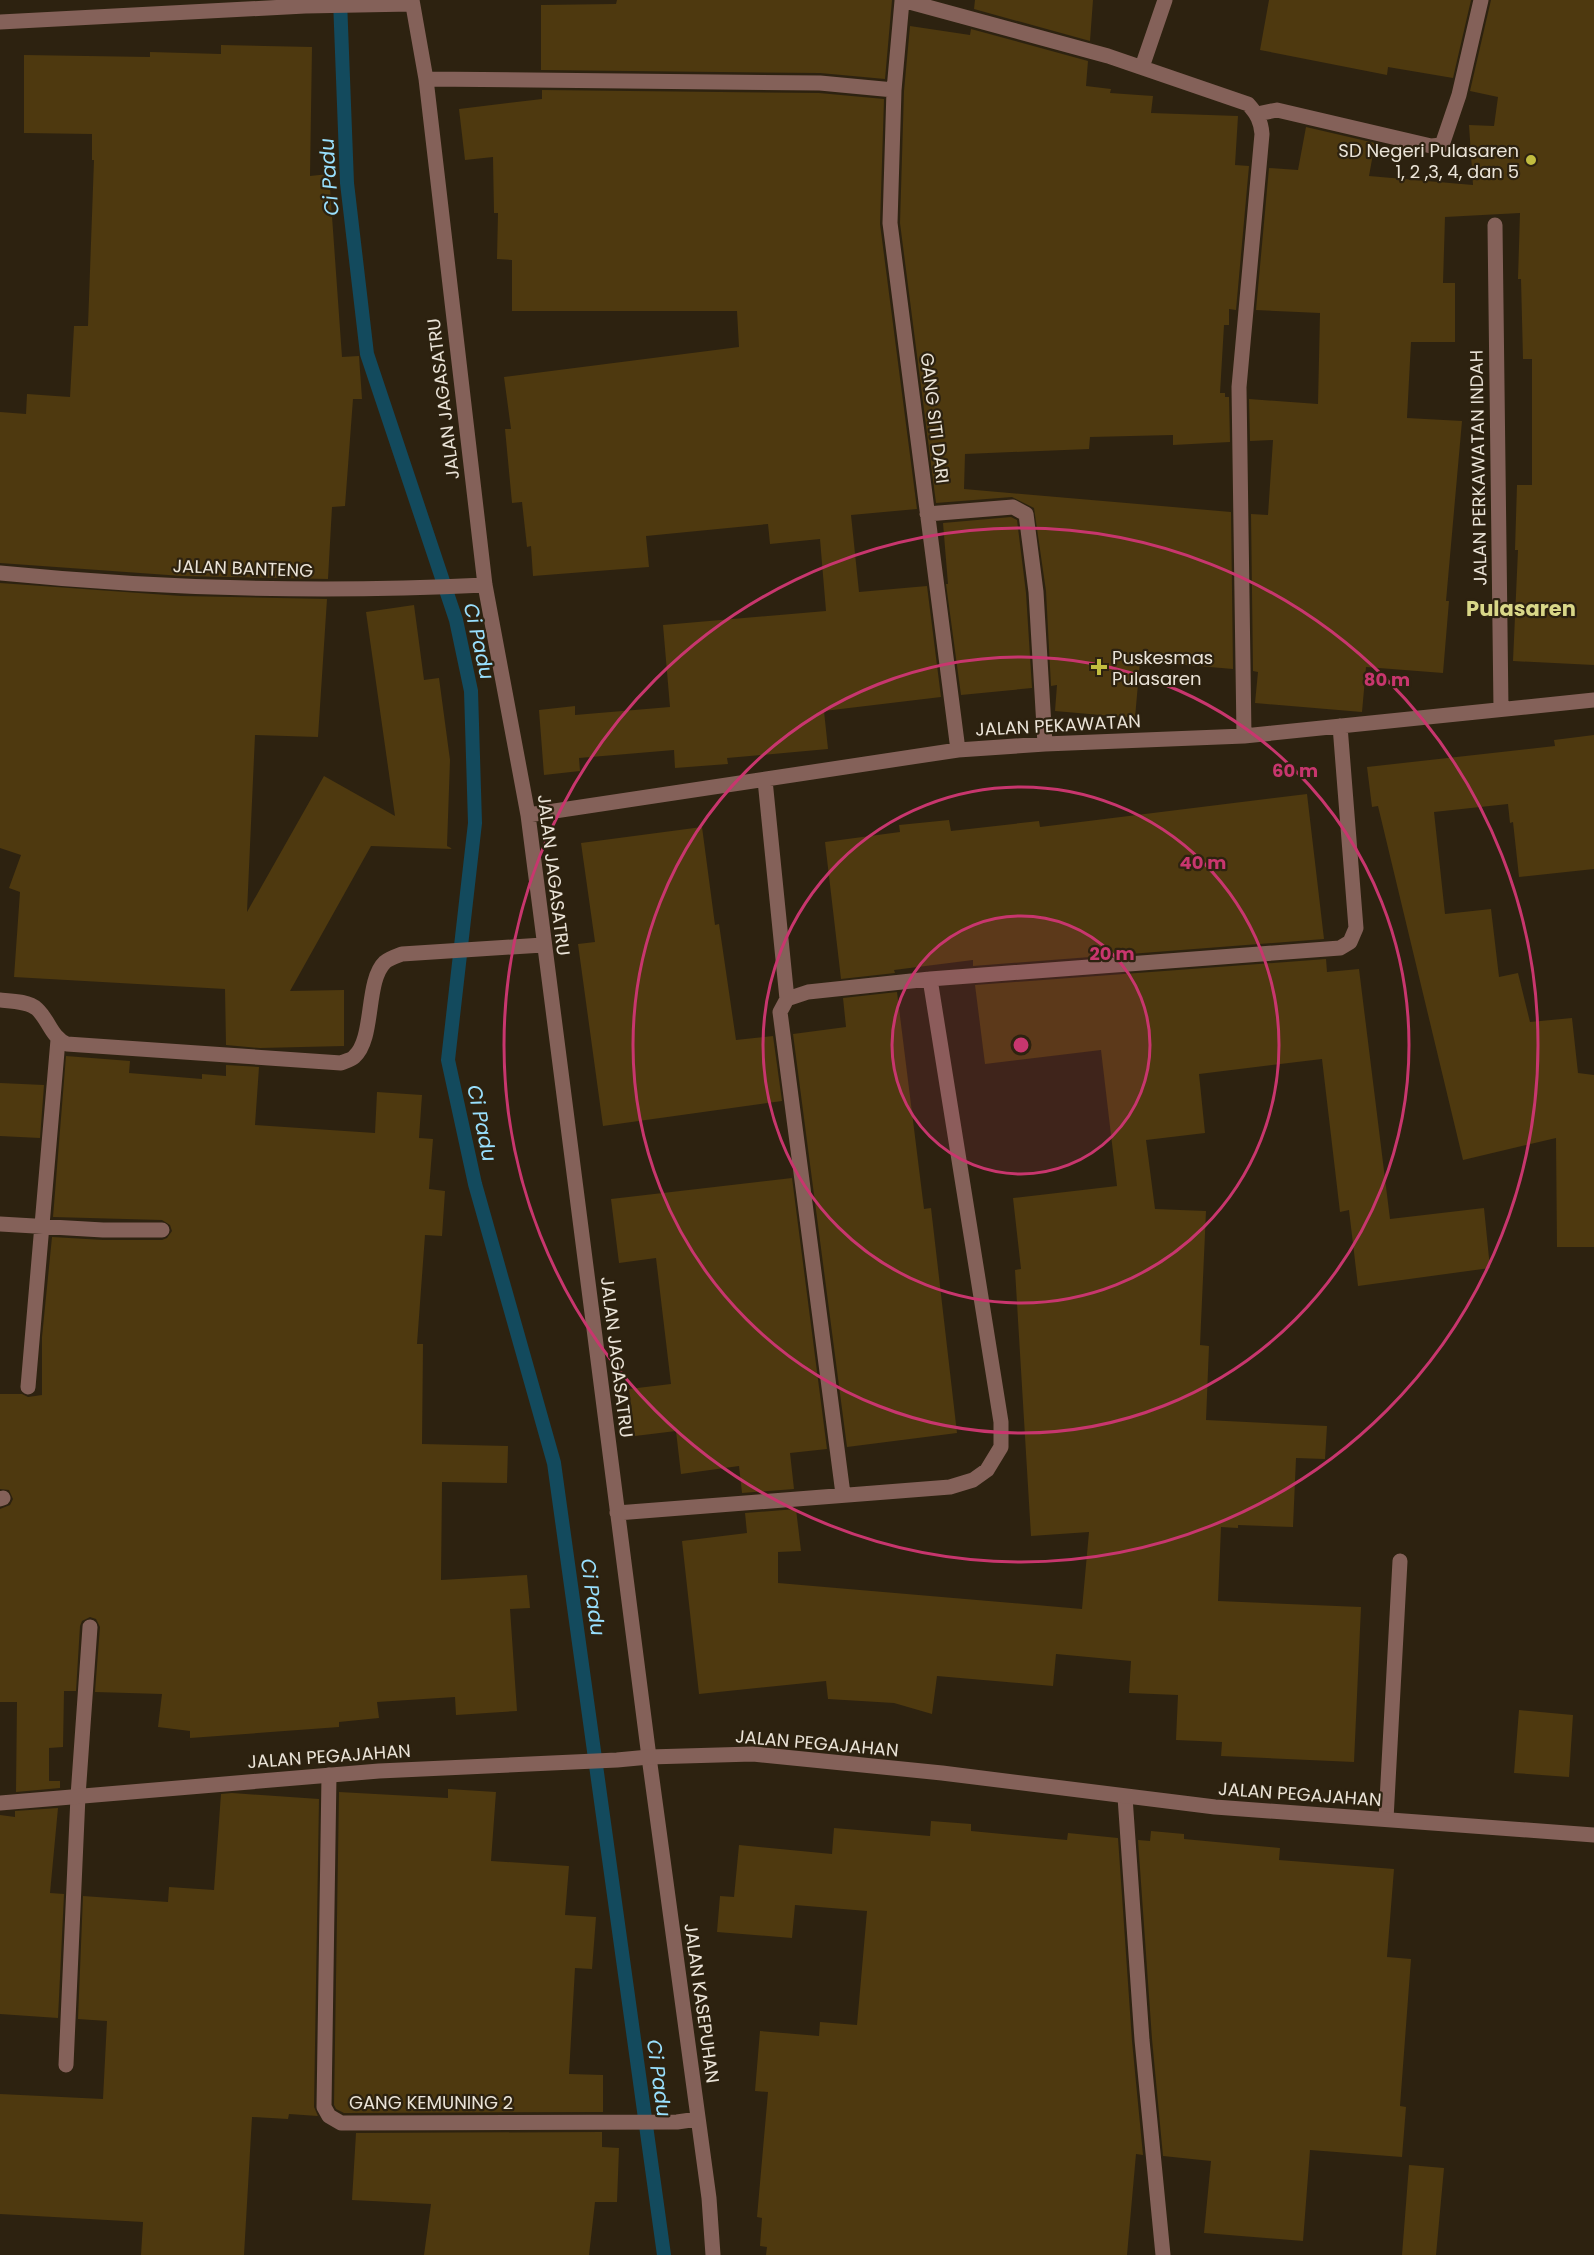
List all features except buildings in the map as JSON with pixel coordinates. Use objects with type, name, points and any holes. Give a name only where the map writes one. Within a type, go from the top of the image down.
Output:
[{"type":"street","points":[[902,0],[1142,67],[1248,104],[1257,114],[1262,134],[1239,387],[1244,736]]},
{"type":"street","name":"GANG SITI DARI","points":[[902,0],[894,90],[890,223],[958,750]]},
{"type":"street","points":[[1142,67],[1165,0]]},
{"type":"street","points":[[1257,114],[1277,110],[1431,146],[1442,145],[1459,94],[1481,0]]},
{"type":"street","points":[[0,22],[412,2]]},
{"type":"street","name":"JALAN JAGASATRU","points":[[412,2],[426,79],[485,585],[528,815],[649,1756]]},
{"type":"street","points":[[426,79],[820,83],[894,90]]},
{"type":"street","name":"JALAN PERKAWATAN INDAH","points":[[1495,225],[1501,709]]},
{"type":"street","points":[[927,513],[1012,507],[1026,514],[1036,592],[1045,744]]},
{"type":"street","name":"JALAN BANTENG","points":[[0,573],[81,582],[292,590],[485,585]]},
{"type":"street","name":"JALAN PEKAWATAN","points":[[528,815],[958,750],[1244,736],[1594,700]]},
{"type":"street","points":[[787,999],[808,992],[930,979],[1340,948],[1350,942],[1356,928],[1340,726]]},
{"type":"street","points":[[765,780],[787,999],[780,1012],[843,1494]]},
{"type":"street","points":[[0,1000],[25,1003],[36,1008],[58,1040],[67,1044],[341,1063],[353,1058],[361,1048],[375,982],[387,960],[402,954],[543,945]]},
{"type":"street","points":[[618,1513],[951,1487],[973,1480],[987,1470],[1001,1447],[1001,1422],[930,979]]},
{"type":"street","points":[[28,1387],[58,1040]]},
{"type":"street","points":[[0,1224],[103,1230],[162,1230]]},
{"type":"street","points":[[1386,1820],[1400,1561]]},
{"type":"street","points":[[66,2066],[78,1796],[90,1627]]},
{"type":"street","name":"JALAN PEGAJAHAN","points":[[0,1803],[329,1775],[617,1760],[649,1756],[753,1754],[942,1773],[1215,1808],[1594,1835]]},
{"type":"street","name":"JALAN KASEPUHAN","points":[[649,1756],[709,2199],[713,2255]]},
{"type":"street","name":"GANG KEMUNING 2","points":[[329,1775],[324,2107],[329,2116],[341,2122],[677,2122],[698,2119]]},
{"type":"street","points":[[1125,1797],[1142,2040],[1163,2255]]},
{"type":"waterway","name":"Ci Padu","points":[[340,0],[347,183],[367,354],[456,620],[471,691],[475,823],[448,1060],[475,1184],[554,1463],[664,2255]]},
{"type":"place","name":"SD Negeri Pulasaren 1, 2 ,3, 4, dan 5","points":[[1531,160]]},
{"type":"place","name":"Puskesmas Pulasaren","points":[[1099,667]]},
{"type":"district","name":"Pulasaren","points":[[1521,608]]}]
